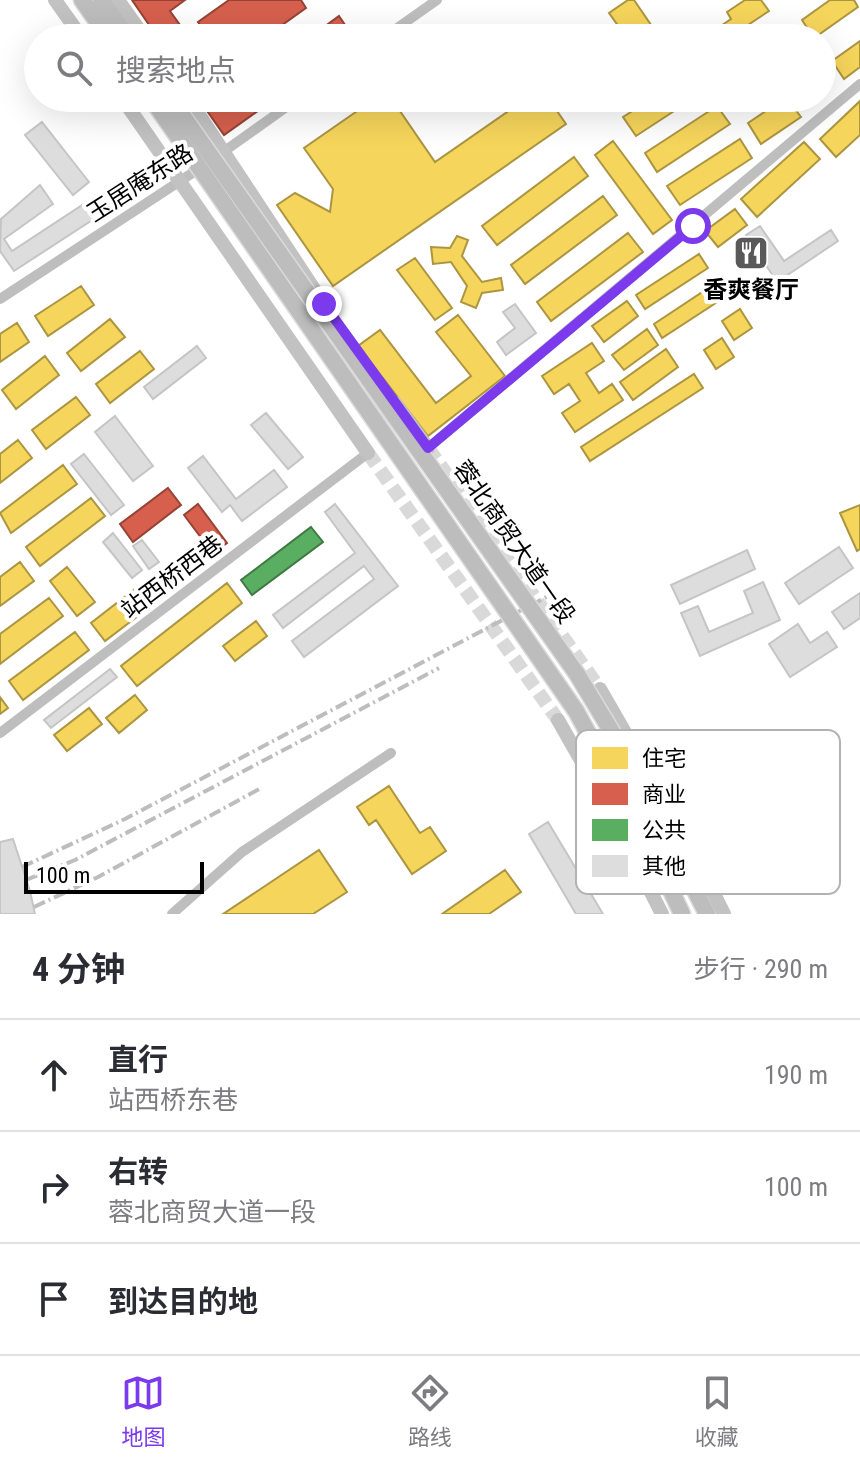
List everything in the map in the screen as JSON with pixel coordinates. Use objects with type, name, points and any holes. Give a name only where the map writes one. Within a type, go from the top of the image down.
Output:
[{"type":"highway","points":[[82,0],[99,24]]},
{"type":"highway","points":[[101,0],[118,24]]},
{"type":"highway","name":"蓉北商贸大道一段","points":[[161,112],[576,711],[586,730]]},
{"type":"highway","name":"蓉北商贸大道一段","points":[[182,112],[220,155],[577,674],[611,730]]},
{"type":"highway","name":"蓉北商贸大道一段","points":[[672,894],[682,914]]},
{"type":"highway","name":"蓉北商贸大道一段","points":[[697,894],[707,914]]},
{"type":"main road","points":[[55,0],[72,24]]},
{"type":"main road","points":[[118,0],[135,24]]},
{"type":"main road","points":[[132,112],[368,453]]},
{"type":"main road","name":"蓉北商贸大道一段","points":[[196,112],[220,155],[428,448]]},
{"type":"main road","points":[[600,689],[624,730]]},
{"type":"main road","points":[[558,720],[576,752]]},
{"type":"main road","points":[[652,894],[662,914]]},
{"type":"main road","points":[[714,894],[724,914]]},
{"type":"street","points":[[403,24],[437,0]]},
{"type":"street","points":[[836,104],[860,84]]},
{"type":"street","name":"玉居庵东路","points":[[0,299],[220,155],[280,112]]},
{"type":"street","points":[[428,448],[827,112]]},
{"type":"street","name":"站西桥西巷","points":[[0,733],[368,453]]},
{"type":"street","points":[[172,914],[242,852],[391,753]]},
{"type":"building: 住宅","points":[[628,0],[634,0],[650,24],[617,24],[609,13]]},
{"type":"building: 住宅","points":[[745,0],[761,0],[769,11],[750,24],[724,24],[731,19],[727,12]]},
{"type":"building: 住宅","points":[[830,0],[854,0],[858,7],[834,24],[805,24],[802,20]]},
{"type":"building: 住宅","points":[[860,41],[860,67],[844,79],[836,67],[836,58]]},
{"type":"building: 住宅","points":[[860,101],[860,135],[836,157],[820,139]]},
{"type":"building: 住宅","points":[[356,112],[401,112],[435,162],[507,112],[558,112],[566,124],[333,286],[277,205],[295,193],[330,212],[333,189],[304,148]]},
{"type":"building: 住宅","points":[[631,112],[673,112],[636,136],[623,117]]},
{"type":"building: 住宅","points":[[708,112],[721,112],[730,124],[657,172],[645,153]]},
{"type":"building: 住宅","points":[[764,112],[797,112],[801,117],[761,144],[748,123]]},
{"type":"building: 住宅","points":[[740,139],[752,158],[680,205],[667,186]]},
{"type":"building: 住宅","points":[[613,141],[672,220],[653,234],[595,155]]},
{"type":"building: 住宅","points":[[804,142],[820,159],[757,217],[741,199]]},
{"type":"building: 住宅","points":[[574,157],[588,176],[497,245],[482,226]]},
{"type":"building: 住宅","points":[[603,196],[617,215],[525,284],[511,265]]},
{"type":"building: 住宅","points":[[735,209],[747,225],[718,247],[705,231]]},
{"type":"building: 住宅","points":[[628,233],[643,252],[551,321],[537,302]]},
{"type":"building: 住宅","points":[[457,236],[468,240],[462,256],[482,282],[501,278],[503,290],[482,293],[476,308],[461,302],[467,286],[451,262],[433,264],[431,247],[450,248]]},
{"type":"building: 住宅","points":[[699,254],[708,268],[645,309],[636,295]]},
{"type":"building: 住宅","points":[[415,258],[452,308],[435,320],[397,270]]},
{"type":"building: 住宅","points":[[716,283],[725,297],[662,338],[654,324]]},
{"type":"building: 住宅","points":[[81,286],[94,305],[48,336],[35,316]]},
{"type":"building: 住宅","points":[[627,301],[638,316],[604,342],[592,326]]},
{"type":"building: 住宅","points":[[740,309],[752,328],[734,340],[722,321]]},
{"type":"building: 住宅","points":[[458,315],[505,376],[428,436],[358,346],[380,330],[436,403],[471,376],[436,332]]},
{"type":"building: 住宅","points":[[110,319],[125,337],[81,371],[67,353]]},
{"type":"building: 住宅","points":[[17,323],[29,342],[0,362],[0,334]]},
{"type":"building: 住宅","points":[[647,329],[658,345],[624,370],[612,355]]},
{"type":"building: 住宅","points":[[722,338],[734,357],[716,369],[704,350]]},
{"type":"building: 住宅","points":[[592,343],[604,361],[586,373],[599,393],[612,384],[623,400],[575,432],[562,413],[580,401],[569,384],[554,394],[542,376]]},
{"type":"building: 住宅","points":[[666,349],[678,367],[633,400],[620,382]]},
{"type":"building: 住宅","points":[[140,351],[154,369],[110,403],[96,384]]},
{"type":"building: 住宅","points":[[45,356],[59,375],[16,409],[2,390]]},
{"type":"building: 住宅","points":[[694,374],[703,388],[590,461],[581,447]]},
{"type":"building: 住宅","points":[[76,397],[90,415],[46,449],[32,430]]},
{"type":"building: 住宅","points":[[18,440],[32,458],[0,483],[0,454]]},
{"type":"building: 住宅","points":[[63,465],[77,484],[11,533],[0,513]]},
{"type":"building: 住宅","points":[[91,498],[105,516],[40,566],[26,547]]},
{"type":"building: 住宅","points":[[860,505],[860,549],[857,551],[840,513]]},
{"type":"building: 住宅","points":[[20,562],[34,581],[0,606],[0,577]]},
{"type":"building: 住宅","points":[[67,567],[95,602],[77,616],[50,581]]},
{"type":"building: 住宅","points":[[158,571],[172,590],[105,641],[91,623]]},
{"type":"building: 住宅","points":[[227,583],[242,603],[137,686],[121,666]]},
{"type":"building: 住宅","points":[[49,598],[63,616],[0,664],[0,634]]},
{"type":"building: 住宅","points":[[256,621],[267,636],[235,661],[223,646]]},
{"type":"building: 住宅","points":[[75,632],[89,650],[23,700],[9,681]]},
{"type":"building: 住宅","points":[[135,695],[147,710],[119,733],[106,718]]},
{"type":"building: 住宅","points":[[0,697],[8,708],[0,714]]},
{"type":"building: 住宅","points":[[89,708],[102,724],[67,751],[54,735]]},
{"type":"building: 住宅","points":[[389,786],[420,833],[430,827],[446,851],[412,874],[376,820],[369,825],[357,807]]},
{"type":"building: 住宅","points":[[319,850],[347,892],[313,914],[223,914]]},
{"type":"building: 住宅","points":[[505,870],[521,892],[489,914],[442,914]]},
{"type":"building: 商业","points":[[132,0],[185,0],[170,11],[179,24],[148,24]]},
{"type":"building: 商业","points":[[229,0],[301,0],[306,8],[284,24],[198,22]]},
{"type":"building: 商业","points":[[339,16],[344,24],[328,24]]},
{"type":"building: 商业","points":[[208,112],[256,112],[224,135]]},
{"type":"building: 商业","points":[[168,488],[181,505],[133,542],[120,524]]},
{"type":"building: 商业","points":[[198,504],[227,543],[181,577],[170,563],[202,539],[184,515]]},
{"type":"building: 公共","points":[[311,527],[323,542],[252,595],[241,580]]},
{"type":"building: 其他","points":[[42,122],[89,182],[73,195],[25,135]]},
{"type":"building: 其他","points":[[40,185],[53,204],[4,239],[12,251],[90,200],[100,215],[14,271],[0,251],[1,219]]},
{"type":"building: 其他","points":[[760,226],[784,261],[831,230],[838,241],[777,282],[746,235]]},
{"type":"building: 其他","points":[[515,304],[536,333],[506,355],[497,342],[515,328],[503,312]]},
{"type":"building: 其他","points":[[197,346],[206,358],[153,399],[144,387]]},
{"type":"building: 其他","points":[[266,413],[303,457],[288,469],[251,425]]},
{"type":"building: 其他","points":[[115,416],[153,466],[133,481],[95,432]]},
{"type":"building: 其他","points":[[84,454],[124,505],[111,515],[71,464]]},
{"type":"building: 其他","points":[[203,456],[236,499],[274,470],[287,487],[242,521],[230,505],[222,512],[188,468]]},
{"type":"building: 其他","points":[[335,504],[398,586],[304,657],[292,641],[374,579],[364,566],[283,628],[273,615],[355,553],[325,512]]},
{"type":"building: 其他","points":[[113,533],[142,570],[132,578],[103,542]]},
{"type":"building: 其他","points":[[142,540],[159,562],[149,569],[133,546]]},
{"type":"building: 其他","points":[[839,547],[853,568],[799,604],[785,583]]},
{"type":"building: 其他","points":[[747,550],[755,569],[680,604],[671,585]]},
{"type":"building: 其他","points":[[763,582],[780,620],[700,656],[681,613],[698,606],[709,632],[753,613],[744,591]]},
{"type":"building: 其他","points":[[860,593],[860,618],[844,629],[832,612]]},
{"type":"building: 其他","points":[[798,624],[810,643],[827,632],[837,647],[790,677],[769,644]]},
{"type":"building: 其他","points":[[110,669],[117,677],[51,728],[44,720]]},
{"type":"building: 其他","points":[[548,822],[576,869],[576,894],[591,894],[603,914],[576,914],[529,834]]},
{"type":"building: 其他","points":[[13,839],[35,914],[0,914],[0,842]]},
{"type":"tunnel","points":[[428,448],[600,689]]},
{"type":"tunnel","points":[[368,453],[558,720]]},
{"type":"railway","points":[[22,867],[125,819],[552,594]]},
{"type":"railway","points":[[26,880],[75,860],[439,668]]},
{"type":"railway","points":[[34,907],[98,877],[261,788]]},
{"type":"place","name":"香爽餐厅","points":[[751,253]]},
{"type":"route","points":[[324,304],[428,448],[693,226]]}]
